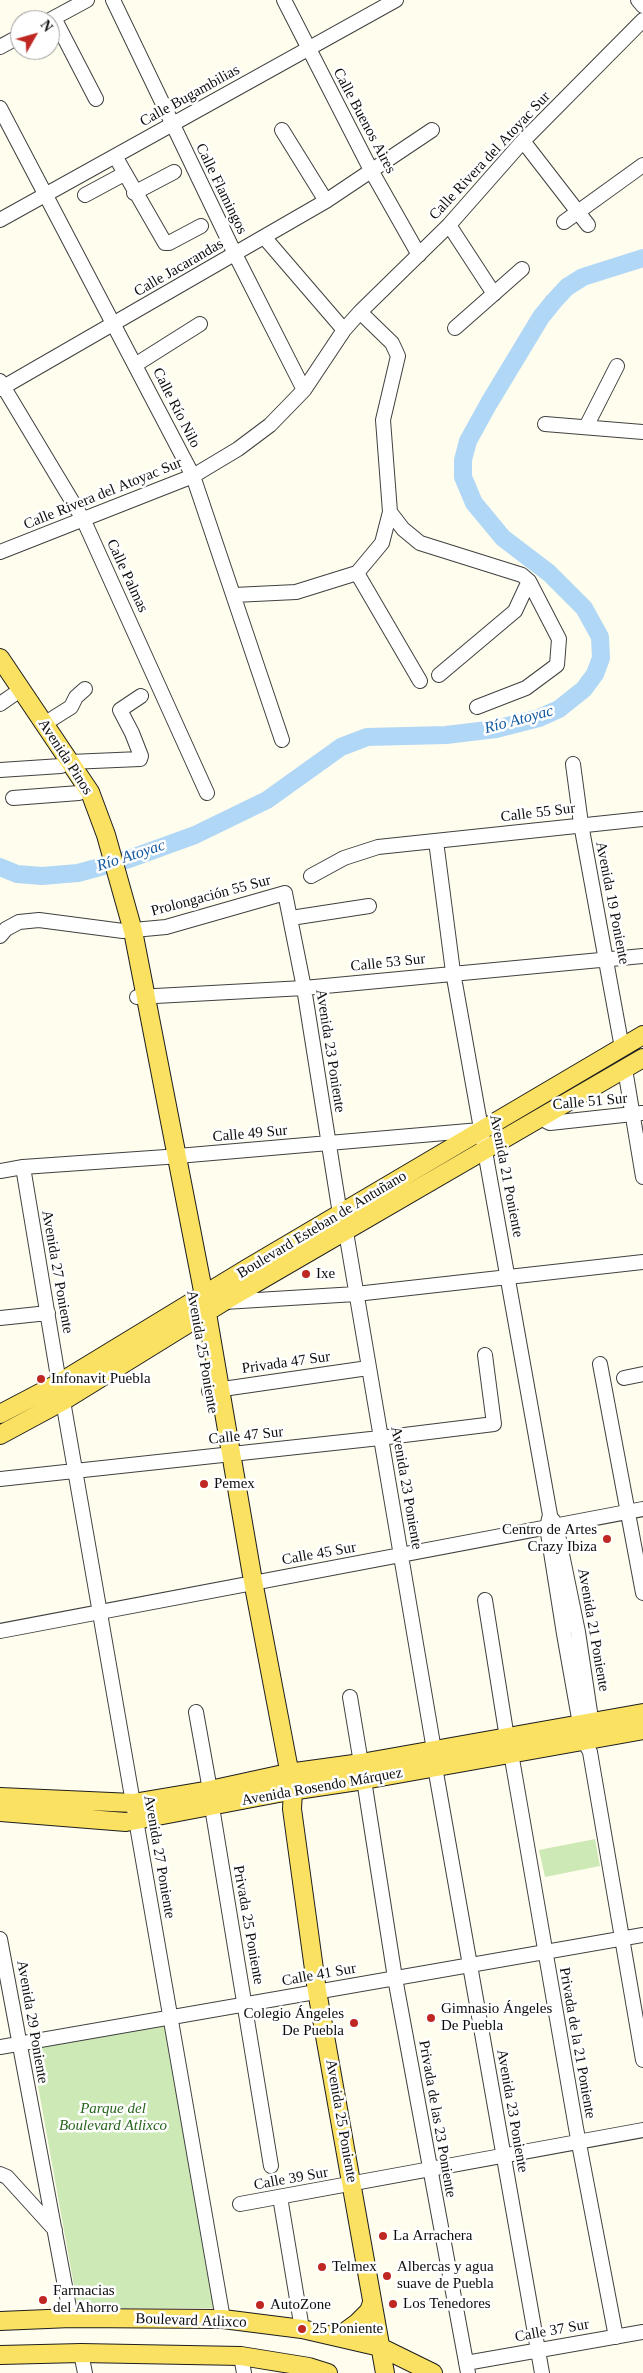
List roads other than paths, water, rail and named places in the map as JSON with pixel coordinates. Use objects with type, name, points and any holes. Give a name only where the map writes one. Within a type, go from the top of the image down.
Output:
[{"type":"main road","name":"Avenida Pinos","points":[[0,658],[44,724],[102,837]]},
{"type":"main road","name":"Avenida Pinos","points":[[0,676],[6,700],[90,792],[118,895]]},
{"type":"main road","name":"Avenida 25 Poniente","points":[[118,895],[128,931],[142,998],[200,1307],[247,1583],[292,1809],[317,1991],[353,2184],[385,2373]]},
{"type":"main road","name":"Boulevard Esteban de Antuñano","points":[[0,1435],[63,1401],[340,1214],[643,1035]]},
{"type":"main road","name":"Boulevard Esteban de Antuñano","points":[[0,1414],[200,1307],[223,1302],[643,1058]]},
{"type":"main road","name":"Avenida Rosendo Márquez","points":[[588,1736],[643,1713]]},
{"type":"main road","name":"Avenida Rosendo Márquez","points":[[0,1812],[126,1822],[136,1821],[288,1791],[362,1772],[434,1758],[509,1745],[643,1730]]},
{"type":"main road","name":"Avenida Rosendo Márquez","points":[[0,1797],[133,1803],[210,1790],[284,1774],[362,1772]]},
{"type":"main road","points":[[338,2337],[357,2323],[372,2303]]},
{"type":"main road","name":"Boulevard Atlixco","points":[[0,2321],[71,2318],[223,2319],[302,2329],[380,2347],[433,2373]]},
{"type":"main road","points":[[0,2356],[81,2353],[309,2367],[328,2373]]},
{"type":"street","points":[[60,15],[87,0]]},
{"type":"street","name":"Calle Flamingos","points":[[113,0],[235,254],[304,390]]},
{"type":"street","name":"Calle Buenos Aires","points":[[284,0],[372,172],[419,255]]},
{"type":"street","name":"Calle Bugambilias","points":[[0,220],[396,0]]},
{"type":"street","points":[[638,0],[643,6]]},
{"type":"street","name":"Calle Rivera del Atoyac Sur","points":[[0,552],[84,521],[193,476],[238,450],[270,425],[304,390],[344,330],[360,312],[449,226],[523,141],[643,20]]},
{"type":"street","points":[[60,34],[96,99]]},
{"type":"street","name":"Calle Río Nilo","points":[[0,108],[193,476],[282,740]]},
{"type":"street","points":[[282,130],[326,201]]},
{"type":"street","name":"Calle Jacarandas","points":[[1,386],[113,325],[326,201],[372,172],[432,130]]},
{"type":"street","points":[[523,141],[588,225]]},
{"type":"street","points":[[115,156],[134,193],[165,243],[169,244],[202,226]]},
{"type":"street","points":[[564,222],[643,165]]},
{"type":"street","points":[[134,193],[174,172]]},
{"type":"street","points":[[84,195],[124,174]]},
{"type":"street","points":[[449,226],[494,294]]},
{"type":"street","points":[[264,237],[344,330]]},
{"type":"street","points":[[455,328],[522,269]]},
{"type":"street","points":[[234,595],[296,592],[357,573],[382,543],[390,512],[383,420],[398,356],[392,343],[360,312]]},
{"type":"street","points":[[135,365],[200,324]]},
{"type":"street","points":[[586,426],[617,366]]},
{"type":"street","name":"Calle Palmas","points":[[1,386],[84,521],[207,794]]},
{"type":"street","points":[[545,424],[643,432]]},
{"type":"street","points":[[390,512],[403,529],[420,543],[522,575],[529,581],[559,639],[557,665],[526,688],[477,707]]},
{"type":"street","points":[[357,573],[420,681]]},
{"type":"street","points":[[439,675],[514,612],[529,581]]},
{"type":"street","points":[[44,724],[71,707],[76,697],[85,689]]},
{"type":"street","points":[[0,770],[140,759],[142,756],[120,710],[141,696]]},
{"type":"street","name":"Avenida 19 Poniente","points":[[573,764],[581,824],[622,1048]]},
{"type":"street","points":[[13,798],[79,793]]},
{"type":"street","name":"Calle 55 Sur","points":[[436,842],[581,824],[643,819]]},
{"type":"street","points":[[311,876],[344,858],[378,847],[436,842]]},
{"type":"street","name":"Avenida 21 Poniente","points":[[436,842],[454,972],[480,1130],[509,1279],[551,1523],[578,1632],[588,1736],[643,2060]]},
{"type":"street","name":"Avenida 23 Poniente","points":[[285,893],[304,988],[340,1214]]},
{"type":"street","name":"Prolongación 55 Sur","points":[[0,936],[6,929],[19,922],[38,920],[128,931],[166,927],[285,893]]},
{"type":"street","points":[[291,918],[369,906]]},
{"type":"street","name":"Calle 53 Sur","points":[[142,998],[304,988],[454,972],[643,956]]},
{"type":"street","points":[[625,1069],[638,1114],[643,1177]]},
{"type":"street","name":"Calle 51 Sur","points":[[540,1118],[550,1123],[638,1114]]},
{"type":"street","name":"Calle 49 Sur","points":[[23,1167],[172,1157],[480,1130]]},
{"type":"street","points":[[0,1171],[23,1167]]},
{"type":"street","name":"Avenida 27 Poniente","points":[[23,1167],[60,1383]]},
{"type":"street","name":"Avenida 23 Poniente","points":[[346,1232],[380,1438],[402,1556],[434,1758],[542,2373]]},
{"type":"street","points":[[223,1302],[356,1294],[509,1279],[643,1262]]},
{"type":"street","points":[[0,1318],[48,1313]]},
{"type":"street","name":"Calle 47 Sur","points":[[0,1479],[494,1424],[485,1355]]},
{"type":"street","points":[[600,1364],[643,1592]]},
{"type":"street","name":"Privada 47 Sur","points":[[214,1390],[368,1368]]},
{"type":"street","points":[[624,1378],[643,1374]]},
{"type":"street","name":"Avenida 27 Poniente","points":[[63,1401],[77,1470],[223,2319]]},
{"type":"street","name":"Calle 45 Sur","points":[[0,1631],[247,1583],[402,1556],[551,1523],[643,1509]]},
{"type":"street","name":"Privada de la 21 Poniente","points":[[485,1600],[578,2142],[616,2337]]},
{"type":"street","name":"Privada de las 23 Poniente","points":[[350,1696],[395,1978],[466,2368]]},
{"type":"street","points":[[196,1712],[210,1790]]},
{"type":"street","name":"Privada 25 Poniente","points":[[212,1807],[271,2166]]},
{"type":"street","name":"Calle 41 Sur","points":[[0,2047],[643,1935]]},
{"type":"street","name":"Avenida 29 Poniente","points":[[0,1939],[71,2318]]},
{"type":"street","name":"Calle 39 Sur","points":[[240,2204],[643,2130]]},
{"type":"street","points":[[0,2174],[7,2177],[56,2231]]},
{"type":"street","points":[[280,2197],[302,2329]]},
{"type":"street","name":"Calle 37 Sur","points":[[466,2368],[538,2350],[643,2332]]},
{"type":"street","points":[[81,2353],[85,2373]]},
{"type":"waterway","name":"Río Atoyac","points":[[0,867],[17,874],[42,876],[78,873],[129,859],[195,835],[267,800],[341,747],[367,737],[446,735],[496,729],[539,718],[559,709],[584,689],[595,674],[601,658],[600,637],[584,608],[549,573],[503,538],[474,503],[463,477],[463,460],[468,441],[489,403],[541,317],[554,301],[567,287],[583,277],[643,258]]},
{"type":"place","name":"Ixe","points":[[306,1274]]},
{"type":"place","name":"Infonavit Puebla","points":[[41,1379]]},
{"type":"place","name":"Pemex","points":[[204,1484]]},
{"type":"place","name":"Centro de Artes Crazy Ibiza","points":[[607,1539]]},
{"type":"place","name":"Gimnasio Ángeles De Puebla","points":[[431,2018]]},
{"type":"place","name":"Colegio Ángeles De Puebla","points":[[354,2023]]},
{"type":"place","name":"La Arrachera","points":[[383,2236]]},
{"type":"place","name":"Telmex","points":[[322,2267]]},
{"type":"place","name":"Albercas y agua suave de Puebla","points":[[387,2276]]},
{"type":"place","name":"Farmacias del Ahorro","points":[[43,2300]]},
{"type":"place","name":"Los Tenedores","points":[[393,2304]]},
{"type":"place","name":"AutoZone","points":[[260,2305]]},
{"type":"place","name":"25 Poniente","points":[[302,2329]]},
{"type":"park label","name":"Parque del Boulevard Atlixco","points":[[113,2118]]}]
